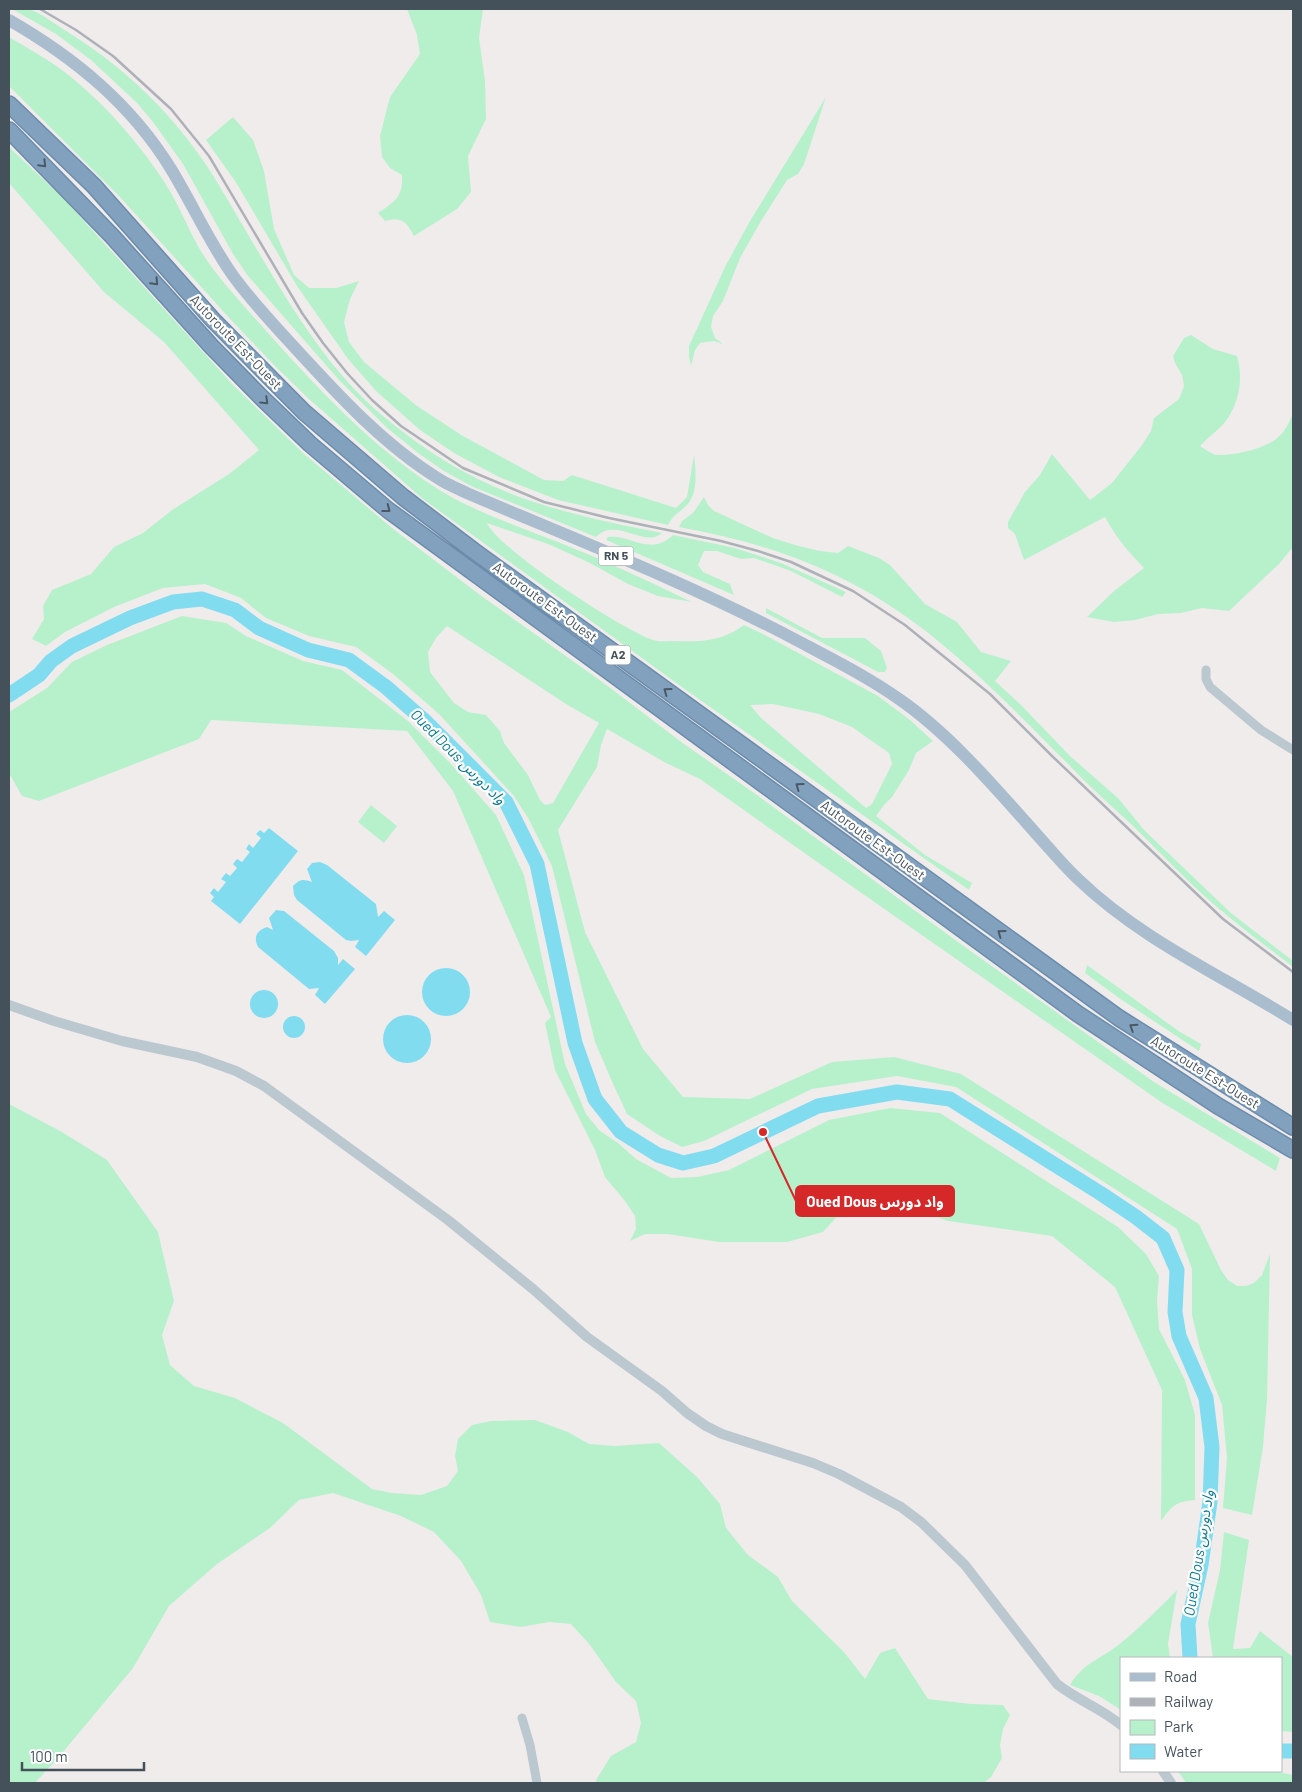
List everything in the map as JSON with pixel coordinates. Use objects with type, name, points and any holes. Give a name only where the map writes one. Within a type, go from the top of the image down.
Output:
[{"type":"highway","name":"Autoroute Est-Ouest","points":[[9,104],[94,186],[213,320],[304,412],[403,497],[1119,1018],[1293,1127]]},
{"type":"highway","name":"Autoroute Est-Ouest","points":[[9,130],[112,236],[212,347],[262,398],[310,444],[382,504],[1078,1014],[1218,1106],[1293,1150]]},
{"type":"main road","name":"RN 5","points":[[9,20],[49,44],[82,68],[110,93],[135,120],[171,168],[222,259],[248,294],[342,398],[396,447],[440,480],[678,582],[755,618],[874,682],[915,711],[950,742],[1077,878],[1112,909],[1144,931],[1293,1020]]},
{"type":"street","points":[[1206,670],[1206,679],[1210,687],[1261,730],[1293,750]]},
{"type":"street","points":[[9,1006],[122,1041],[197,1057],[236,1071],[264,1086],[448,1220],[533,1289],[587,1337],[662,1391],[687,1413],[706,1426],[722,1434],[813,1463],[839,1474],[901,1507],[921,1522],[965,1565],[1057,1684],[1070,1694],[1107,1713],[1120,1724]]},
{"type":"street","points":[[522,1718],[530,1745],[537,1783]]},
{"type":"street","points":[[1164,1772],[1171,1783]]},
{"type":"green space","points":[[12,9],[29,9],[52,21],[110,61],[159,106],[206,165],[307,330],[342,376],[362,397],[394,425],[443,460],[482,481],[525,499],[570,513],[662,533],[655,537],[647,537],[612,530],[604,531],[596,537],[471,486],[444,471],[418,453],[386,427],[339,380],[248,276],[233,254],[183,164],[137,103],[91,60],[56,34]]},
{"type":"green space","points":[[407,9],[483,9],[479,38],[485,81],[486,119],[468,156],[471,192],[457,209],[414,236],[403,221],[385,221],[378,213],[397,198],[402,183],[402,175],[390,168],[382,157],[380,136],[390,97],[420,54],[417,35]]},
{"type":"green space","points":[[9,37],[52,63],[96,99],[136,143],[165,182],[198,246],[223,282],[320,390],[370,438],[397,460],[453,498],[492,516],[592,556],[692,602],[658,596],[628,584],[588,562],[548,544],[487,523],[496,535],[513,551],[563,588],[616,621],[655,641],[710,640],[727,635],[744,625],[878,696],[910,720],[933,741],[916,753],[909,770],[892,797],[876,816],[925,855],[972,883],[969,890],[686,690],[423,499],[309,399],[275,366],[119,196],[9,86]],"holes":[[[773,704],[819,714],[852,727],[889,753],[892,764],[872,804],[866,808],[761,718],[750,705]]]},
{"type":"green space","points":[[826,97],[804,164],[798,174],[787,180],[761,221],[740,258],[723,301],[713,316],[711,327],[715,338],[723,344],[714,341],[700,343],[695,350],[691,366],[689,346],[725,267],[750,221]]},
{"type":"green space","points":[[233,117],[253,140],[264,171],[274,229],[294,275],[309,288],[336,288],[359,281],[350,299],[344,322],[349,342],[364,362],[417,406],[463,436],[544,480],[563,481],[572,475],[676,508],[687,497],[694,455],[695,488],[687,505],[668,525],[558,500],[499,477],[454,453],[420,430],[376,391],[348,359],[297,286],[237,184],[206,140]]},
{"type":"green space","points":[[9,147],[64,199],[233,385],[303,453],[392,528],[480,595],[601,681],[684,744],[1154,1082],[1280,1158],[1276,1171],[1161,1102],[700,779],[666,763],[607,729],[601,745],[597,767],[558,830],[585,932],[643,1049],[683,1097],[750,1099],[832,1062],[894,1057],[961,1074],[1199,1224],[1221,1270],[1228,1280],[1237,1286],[1246,1286],[1254,1283],[1262,1275],[1270,1254],[1267,1399],[1263,1447],[1252,1515],[1223,1508],[1227,1458],[1222,1405],[1200,1349],[1192,1315],[1192,1269],[1177,1229],[956,1087],[897,1076],[812,1089],[704,1141],[682,1147],[660,1136],[627,1114],[595,1042],[552,866],[528,818],[514,796],[439,714],[393,674],[356,647],[309,636],[266,618],[241,598],[205,584],[163,588],[114,607],[65,632],[46,646],[32,639],[44,619],[43,606],[52,590],[91,574],[114,547],[143,533],[172,510],[229,474],[259,450],[164,342],[104,292],[9,183]],"holes":[[[447,626],[566,704],[599,723],[553,803],[545,805],[540,800],[528,775],[504,743],[500,731],[486,715],[468,712],[454,703],[430,672],[428,652],[436,638]]]},
{"type":"green space","points":[[1191,335],[1213,349],[1237,356],[1240,372],[1238,396],[1232,411],[1222,426],[1200,446],[1210,453],[1217,455],[1256,449],[1271,443],[1279,436],[1293,413],[1293,547],[1279,564],[1229,611],[1202,608],[1181,613],[1158,614],[1135,620],[1114,622],[1087,617],[1114,591],[1144,568],[1123,544],[1105,517],[1024,560],[1015,534],[1008,528],[1008,522],[1025,492],[1040,475],[1052,454],[1090,500],[1112,483],[1142,445],[1151,431],[1154,418],[1179,399],[1184,386],[1182,375],[1173,356],[1184,338]]},
{"type":"green space","points":[[704,497],[714,511],[773,538],[820,551],[838,553],[848,546],[879,558],[890,565],[925,604],[957,622],[981,652],[1011,661],[995,681],[1070,756],[1118,798],[1145,831],[1231,913],[1293,961],[1293,967],[1203,895],[967,665],[911,620],[882,600],[851,583],[789,555],[724,536],[679,527],[682,521],[693,513]]},
{"type":"green space","points":[[673,535],[735,548],[781,563],[846,592],[842,597],[791,571],[754,558],[741,559],[717,551],[704,551],[698,565],[703,572],[730,584],[734,595],[606,540],[608,537],[616,537],[648,545],[665,541]]},
{"type":"green space","points":[[766,608],[822,638],[865,638],[881,651],[887,668],[885,672],[878,672],[766,613]]},
{"type":"green space","points":[[182,616],[226,623],[246,636],[303,661],[342,670],[408,721],[452,765],[496,815],[524,875],[565,1064],[586,1114],[600,1131],[618,1143],[636,1159],[671,1178],[697,1177],[729,1170],[829,1120],[890,1108],[940,1113],[1118,1227],[1146,1254],[1159,1276],[1157,1301],[1159,1329],[1185,1380],[1195,1415],[1195,1500],[1175,1505],[1161,1521],[1162,1390],[1115,1287],[1052,1236],[948,1221],[861,1190],[823,1232],[787,1242],[719,1242],[668,1234],[645,1234],[630,1241],[636,1229],[635,1216],[605,1177],[595,1150],[555,1070],[545,1023],[551,1017],[453,791],[407,731],[211,720],[199,739],[39,801],[22,796],[9,773],[9,712],[47,688],[72,662],[107,645]]},
{"type":"green space","points":[[371,805],[397,826],[384,843],[358,822]]},
{"type":"green space","points":[[1087,965],[1180,1032],[1201,1044],[1199,1051],[1085,973]]},
{"type":"green space","points":[[9,1104],[62,1132],[107,1160],[158,1232],[174,1301],[162,1335],[170,1365],[194,1386],[235,1398],[283,1423],[372,1489],[392,1493],[421,1495],[447,1486],[458,1471],[455,1456],[458,1439],[472,1425],[491,1421],[535,1420],[568,1432],[589,1444],[614,1446],[659,1443],[697,1477],[720,1504],[726,1528],[748,1555],[778,1577],[792,1601],[844,1652],[865,1679],[880,1653],[895,1648],[928,1699],[971,1704],[1003,1705],[1010,1715],[1003,1729],[1000,1745],[1002,1758],[991,1777],[984,1783],[597,1783],[596,1780],[611,1756],[636,1742],[641,1723],[636,1701],[616,1682],[590,1645],[571,1624],[549,1622],[521,1627],[490,1622],[481,1595],[461,1561],[434,1532],[401,1516],[333,1493],[299,1500],[270,1528],[217,1564],[169,1606],[133,1668],[58,1758],[35,1783],[9,1783]]},
{"type":"green space","points":[[1224,1532],[1249,1540],[1233,1649],[1250,1648],[1260,1631],[1293,1657],[1293,1732],[1282,1731],[1282,1657],[1213,1657],[1208,1623],[1220,1570]]},
{"type":"green space","points":[[1177,1590],[1168,1644],[1170,1657],[1120,1657],[1120,1709],[1099,1696],[1070,1685],[1080,1672],[1092,1662],[1111,1651],[1148,1619]]},
{"type":"green space","points":[[1179,1772],[1278,1772],[1293,1775],[1293,1783],[1186,1783]]},
{"type":"water","points":[[269,828],[298,851],[240,924],[211,901],[214,897],[210,893],[214,888],[218,892],[226,882],[221,879],[226,873],[230,876],[237,868],[233,864],[237,859],[242,862],[250,852],[246,849],[249,844],[253,848],[261,838],[256,834],[260,830],[264,833]]},
{"type":"water","points":[[320,862],[327,865],[376,904],[378,917],[384,911],[395,920],[366,956],[355,947],[359,940],[346,940],[297,900],[294,895],[293,886],[302,880],[312,882],[307,869],[312,863]]},
{"type":"water","points":[[276,910],[284,911],[334,951],[338,958],[338,965],[343,959],[355,969],[325,1004],[315,995],[319,988],[309,989],[258,947],[257,934],[267,927],[273,930],[269,918]]},
{"type":"water","points":[[446,968],[455,970],[463,975],[468,983],[470,992],[468,1001],[463,1009],[455,1014],[446,1016],[437,1014],[429,1009],[424,1001],[422,992],[424,983],[429,975],[437,970]]},
{"type":"water","points":[[264,990],[274,994],[278,1004],[274,1014],[264,1018],[254,1014],[250,1004],[254,994]]},
{"type":"water","points":[[402,1015],[412,1015],[424,1022],[431,1034],[431,1044],[424,1056],[412,1063],[402,1063],[394,1059],[387,1052],[383,1044],[383,1034],[387,1026],[394,1019]]},
{"type":"water","points":[[294,1016],[302,1019],[305,1027],[302,1035],[294,1038],[286,1035],[283,1027],[286,1019]]},
{"type":"waterway","name":"Oued Dous واد دورس","points":[[9,695],[39,675],[51,661],[72,646],[130,618],[173,602],[202,599],[235,610],[259,628],[308,650],[349,660],[386,687],[427,723],[506,802],[537,864],[575,1043],[595,1099],[621,1132],[658,1155],[683,1163],[714,1156],[818,1106],[897,1092],[950,1099],[1100,1193],[1163,1238],[1177,1270],[1175,1312],[1179,1336],[1206,1398],[1212,1447],[1210,1502],[1201,1565],[1188,1624],[1190,1657]]},
{"type":"waterway","name":"Oued Dous واد دورس","points":[[1282,1751],[1293,1751]]},
{"type":"railway","points":[[40,9],[76,30],[113,56],[171,109],[209,156],[302,313],[323,343],[372,400],[401,426],[463,468],[544,502],[758,551],[791,562],[853,591],[905,625],[990,694],[1052,756],[1223,919],[1293,972]]},
{"type":"place","name":"Oued Dous واد دورس","points":[[763,1132]]}]
